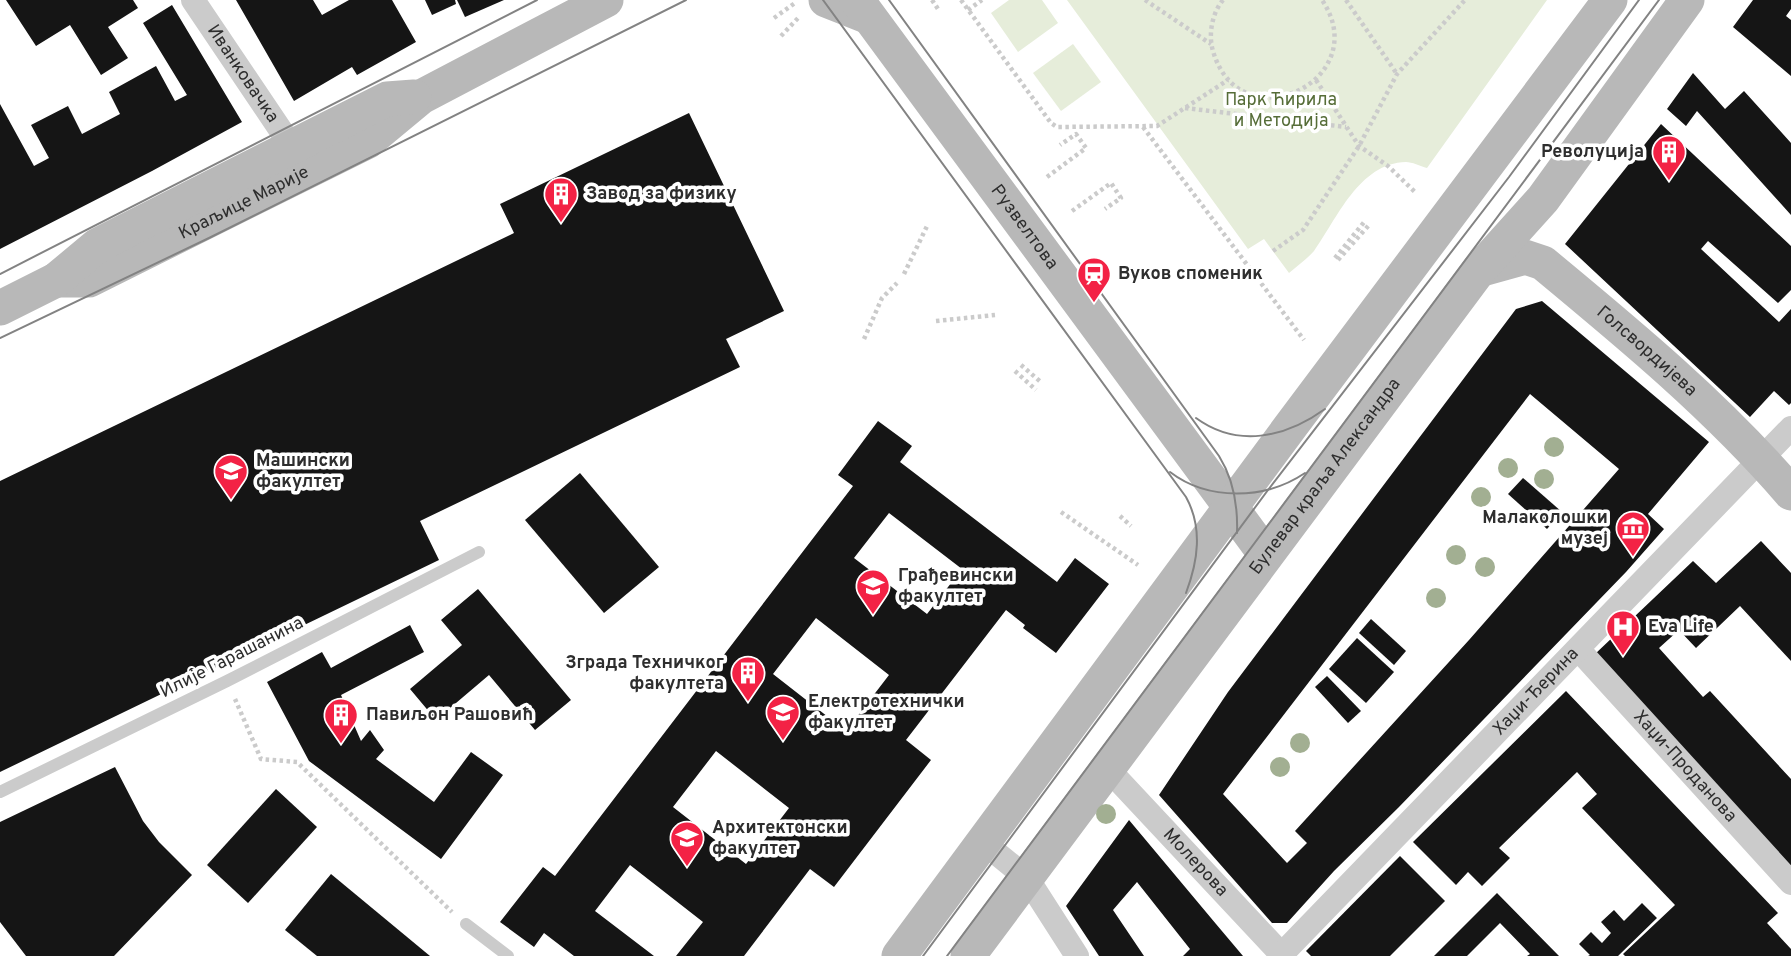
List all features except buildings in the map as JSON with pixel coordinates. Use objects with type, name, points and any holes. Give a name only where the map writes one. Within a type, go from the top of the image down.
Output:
[{"type":"main road","name":"Краљице Марије","points":[[56,279],[89,280],[368,141],[421,97],[606,0]]},
{"type":"main road","points":[[900,956],[1610,0]]},
{"type":"main road","name":"Булевар краља Александра","points":[[968,956],[1479,270],[1543,199],[1687,0]]},
{"type":"main road","points":[[808,6],[863,9]]},
{"type":"main road","name":"Рузвелтова","points":[[863,9],[1266,555]]},
{"type":"main road","name":"Краљице Марије","points":[[0,308],[56,279],[98,244],[387,99],[421,97]]},
{"type":"main road","name":"Голсвордијева","points":[[1479,270],[1525,257],[1543,263],[1654,355],[1762,460],[1791,493]]},
{"type":"street","name":"Иванковачка","points":[[193,0],[292,147]]},
{"type":"street","name":"Хаџи-Ђерина","points":[[1281,956],[1791,428]]},
{"type":"street","name":"Хаџи-Проданова","points":[[1578,649],[1791,883]]},
{"type":"street","name":"Молерова","points":[[1108,769],[1281,956]]},
{"type":"street","points":[[984,843],[1027,877],[1077,956]]},
{"type":"lane","name":"Илије Гарашанина","points":[[0,792],[227,681],[479,552]]},
{"type":"lane","points":[[466,924],[508,956]]},
{"type":"path","points":[[932,0],[938,9]]},
{"type":"path","points":[[961,0],[1051,123],[1057,127],[1157,126],[1228,80]]},
{"type":"path","points":[[968,10],[982,0]]},
{"type":"path","points":[[1144,0],[1211,44]]},
{"type":"path","points":[[1223,0],[1212,24],[1211,44],[1217,63],[1228,80],[1244,92],[1262,98],[1282,97],[1301,91],[1316,80],[1329,62],[1334,42],[1332,21],[1322,0]]},
{"type":"path","points":[[1346,0],[1397,74]]},
{"type":"path","points":[[1273,251],[1303,230],[1359,146],[1397,74],[1465,0]]},
{"type":"path","points":[[774,18],[808,6]]},
{"type":"path","points":[[781,36],[808,6]]},
{"type":"path","points":[[1316,80],[1359,146],[1388,166],[1415,192]]},
{"type":"path","points":[[1185,108],[1346,127]]},
{"type":"path","points":[[1142,126],[1304,340]]},
{"type":"path","points":[[1046,177],[1086,148],[1076,134],[1060,145]]},
{"type":"path","points":[[1072,211],[1111,183],[1121,198],[1105,209]]},
{"type":"path","points":[[1337,259],[1367,223]]},
{"type":"path","points":[[904,274],[928,224]]},
{"type":"path","points":[[864,339],[882,298],[897,283]]},
{"type":"path","points":[[936,321],[995,315]]},
{"type":"path","points":[[1021,365],[1042,383]]},
{"type":"path","points":[[1015,371],[1036,390]]},
{"type":"path","points":[[1061,512],[1138,565]]},
{"type":"path","points":[[1120,516],[1131,526]]},
{"type":"path","points":[[227,681],[261,759],[297,762],[442,903]]},
{"type":"green space","points":[[1009,0],[1042,0],[1058,23],[1018,52],[991,13]]},
{"type":"green space","name":"Парк Ћирила и Методија","points":[[1067,0],[1547,0],[1427,168],[1406,162],[1389,165],[1375,172],[1351,195],[1314,251],[1289,273],[1264,239],[1248,249]]},
{"type":"green space","points":[[1073,44],[1101,82],[1061,111],[1033,73]]},
{"type":"tram line","points":[[0,274],[537,0]]},
{"type":"tram line","points":[[0,338],[209,238],[686,0]]},
{"type":"tram line","points":[[823,0],[1186,497],[1197,533],[1196,557],[1186,593]]},
{"type":"tram line","points":[[889,0],[1219,456],[1234,493],[1237,533]]},
{"type":"tram line","points":[[923,956],[1268,490],[1509,177],[1639,0]]},
{"type":"tram line","points":[[947,956],[1659,0]]},
{"type":"tram line","points":[[1196,418],[1228,433],[1261,436],[1294,427],[1325,409]]},
{"type":"tram line","points":[[1170,472],[1202,488],[1237,494],[1272,488],[1305,473]]},
{"type":"place","name":"Револуција","points":[[1669,182]]},
{"type":"place","name":"Завод за физику","points":[[561,224]]},
{"type":"place","name":"Вуков споменик","points":[[1094,304]]},
{"type":"place","name":"Машински факултет","points":[[231,501]]},
{"type":"place","name":"Малаколошки музеј","points":[[1633,558]]},
{"type":"place","name":"Грађевински факултет","points":[[873,616]]},
{"type":"place","name":"Eva Life","points":[[1623,657]]},
{"type":"place","name":"Зграда Техничког факултета","points":[[748,703]]},
{"type":"place","name":"Електротехнички факултет","points":[[783,742]]},
{"type":"place","name":"Павиљон Рашовић","points":[[341,745]]},
{"type":"place","name":"Архитектонски факултет","points":[[687,868]]}]
